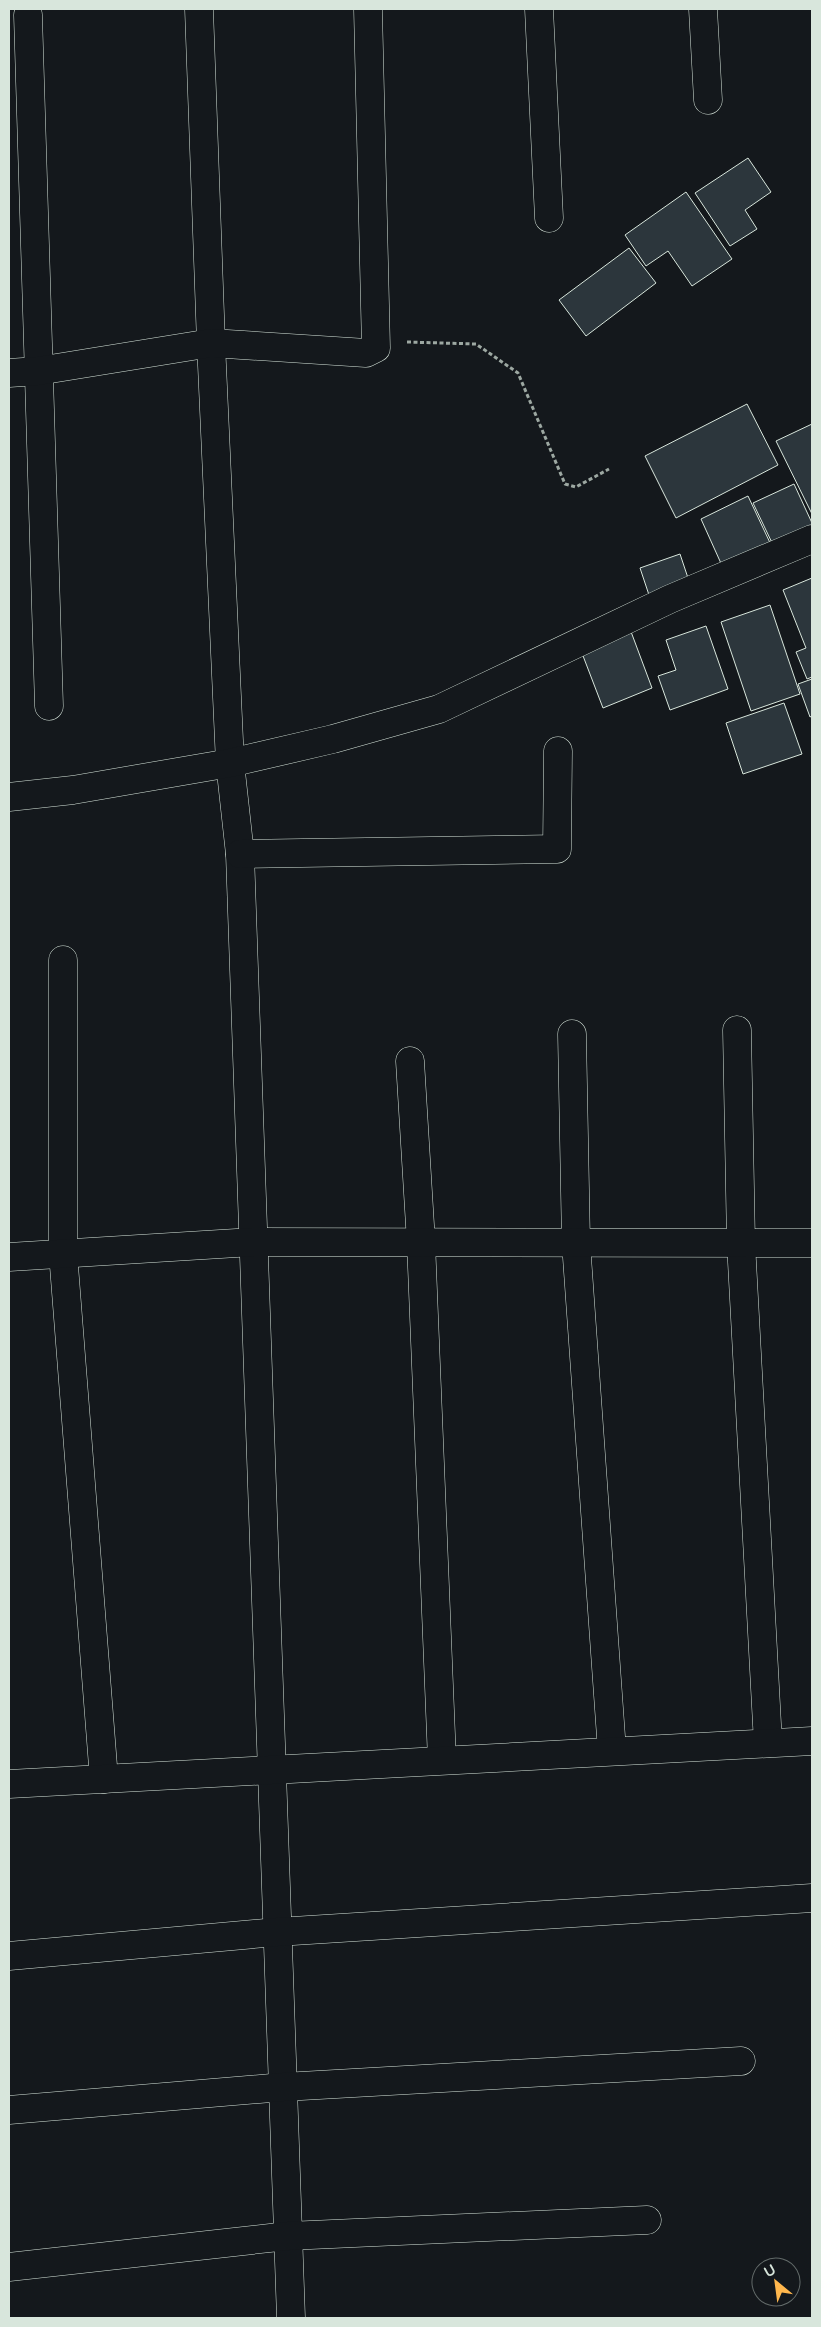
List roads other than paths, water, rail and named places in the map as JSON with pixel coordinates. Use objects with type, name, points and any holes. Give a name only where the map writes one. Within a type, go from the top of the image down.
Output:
[{"type":"street","points":[[199,9],[211,343],[230,763],[240,854],[291,2318]]},
{"type":"street","points":[[9,373],[38,371],[211,343],[366,353],[376,348],[368,9]]},
{"type":"street","points":[[539,9],[549,218]]},
{"type":"street","points":[[703,9],[708,100]]},
{"type":"street","points":[[28,16],[49,706]]},
{"type":"street","points":[[9,797],[73,790],[230,763],[333,739],[439,709],[670,600],[812,539]]},
{"type":"street","points":[[240,854],[557,849],[558,750]]},
{"type":"street","points":[[63,960],[63,1253],[104,1779]]},
{"type":"street","points":[[737,1030],[741,1243],[768,1743]]},
{"type":"street","points":[[572,1034],[576,1243],[612,1752]]},
{"type":"street","points":[[410,1061],[421,1242],[442,1760]]},
{"type":"street","points":[[9,1257],[253,1242],[812,1244]]},
{"type":"street","points":[[9,1784],[812,1741]]},
{"type":"street","points":[[9,1956],[278,1932],[812,1898]]},
{"type":"street","points":[[9,2110],[283,2087],[741,2061]]},
{"type":"street","points":[[9,2267],[288,2236],[647,2220]]}]
